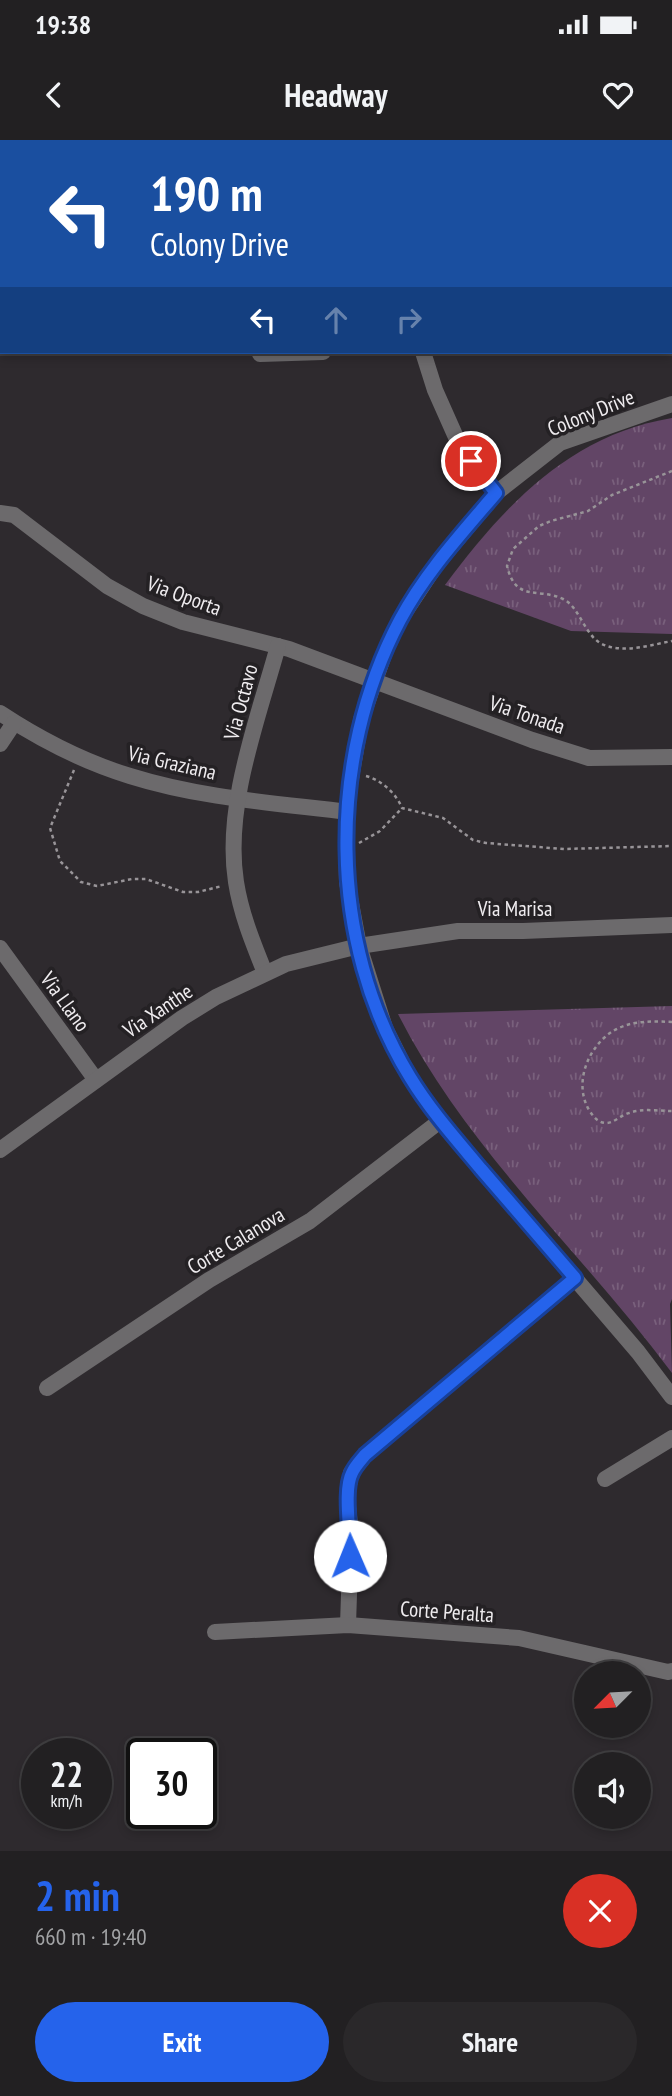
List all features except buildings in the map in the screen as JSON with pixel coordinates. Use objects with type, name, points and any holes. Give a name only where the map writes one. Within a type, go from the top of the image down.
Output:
[{"type":"street","points":[[424,354],[435,390],[459,444],[496,493]]},
{"type":"street","name":"Colony Drive","points":[[672,404],[559,443],[496,493],[436,565],[415,595],[386,649],[361,720],[351,772],[346,846],[347,882],[359,946],[385,1028],[409,1076],[440,1121],[638,1352],[672,1397]]},
{"type":"street","name":"Via Oporta","points":[[0,513],[14,515],[107,586],[143,606],[183,622],[278,646],[374,682]]},
{"type":"street","name":"Via Octavo","points":[[265,974],[247,928],[236,883],[233,846],[238,798],[278,646]]},
{"type":"street","name":"Via Tonada","points":[[374,682],[589,758],[672,757]]},
{"type":"street","points":[[0,744],[7,718]]},
{"type":"street","name":"Via Graziana","points":[[7,718],[79,758],[142,779],[186,790],[348,812]]},
{"type":"street","name":"Via Marisa","points":[[359,946],[458,930],[523,931],[672,925]]},
{"type":"street","name":"Via Xanthe","points":[[0,1150],[182,1018],[216,997],[286,964],[359,946]]},
{"type":"street","name":"Via Llano","points":[[0,948],[96,1080]]},
{"type":"street","name":"Corte Calanova","points":[[47,1388],[220,1273],[310,1221],[440,1121]]},
{"type":"street","points":[[348,1625],[351,1533],[347,1498],[351,1474],[365,1455],[575,1278]]},
{"type":"street","points":[[605,1479],[672,1438]]},
{"type":"street","name":"Corte Peralta","points":[[215,1632],[348,1625],[519,1639],[672,1671]]},
{"type":"path","points":[[672,471],[612,495],[588,511],[539,526],[513,549],[507,566],[514,584],[521,590],[564,599],[601,643],[619,648],[672,640]]},
{"type":"path","points":[[79,758],[50,828],[60,861],[81,882],[97,886],[132,879],[146,880],[183,892],[198,892],[236,883]]},
{"type":"path","points":[[351,772],[374,778],[398,799],[402,808]]},
{"type":"path","points":[[402,808],[443,818],[472,839],[486,843],[564,849],[672,846]]},
{"type":"path","points":[[346,846],[364,841],[380,831],[402,808]]},
{"type":"path","points":[[672,1022],[642,1020],[621,1027],[605,1037],[585,1067],[582,1082],[586,1103],[601,1123],[609,1124],[636,1111],[672,1111]]},
{"type":"green space","points":[[672,418],[672,634],[571,631],[445,585],[467,556],[516,502],[570,457],[601,440],[635,427]]},
{"type":"green space","points":[[672,1006],[672,1373],[491,1155],[426,1064],[398,1014]]},
{"type":"route","points":[[350,1556],[351,1533],[347,1498],[351,1474],[365,1455],[575,1278],[440,1121],[409,1076],[385,1028],[367,978],[347,882],[346,836],[354,754],[361,720],[386,649],[401,618],[436,565],[496,493],[471,461]]}]
